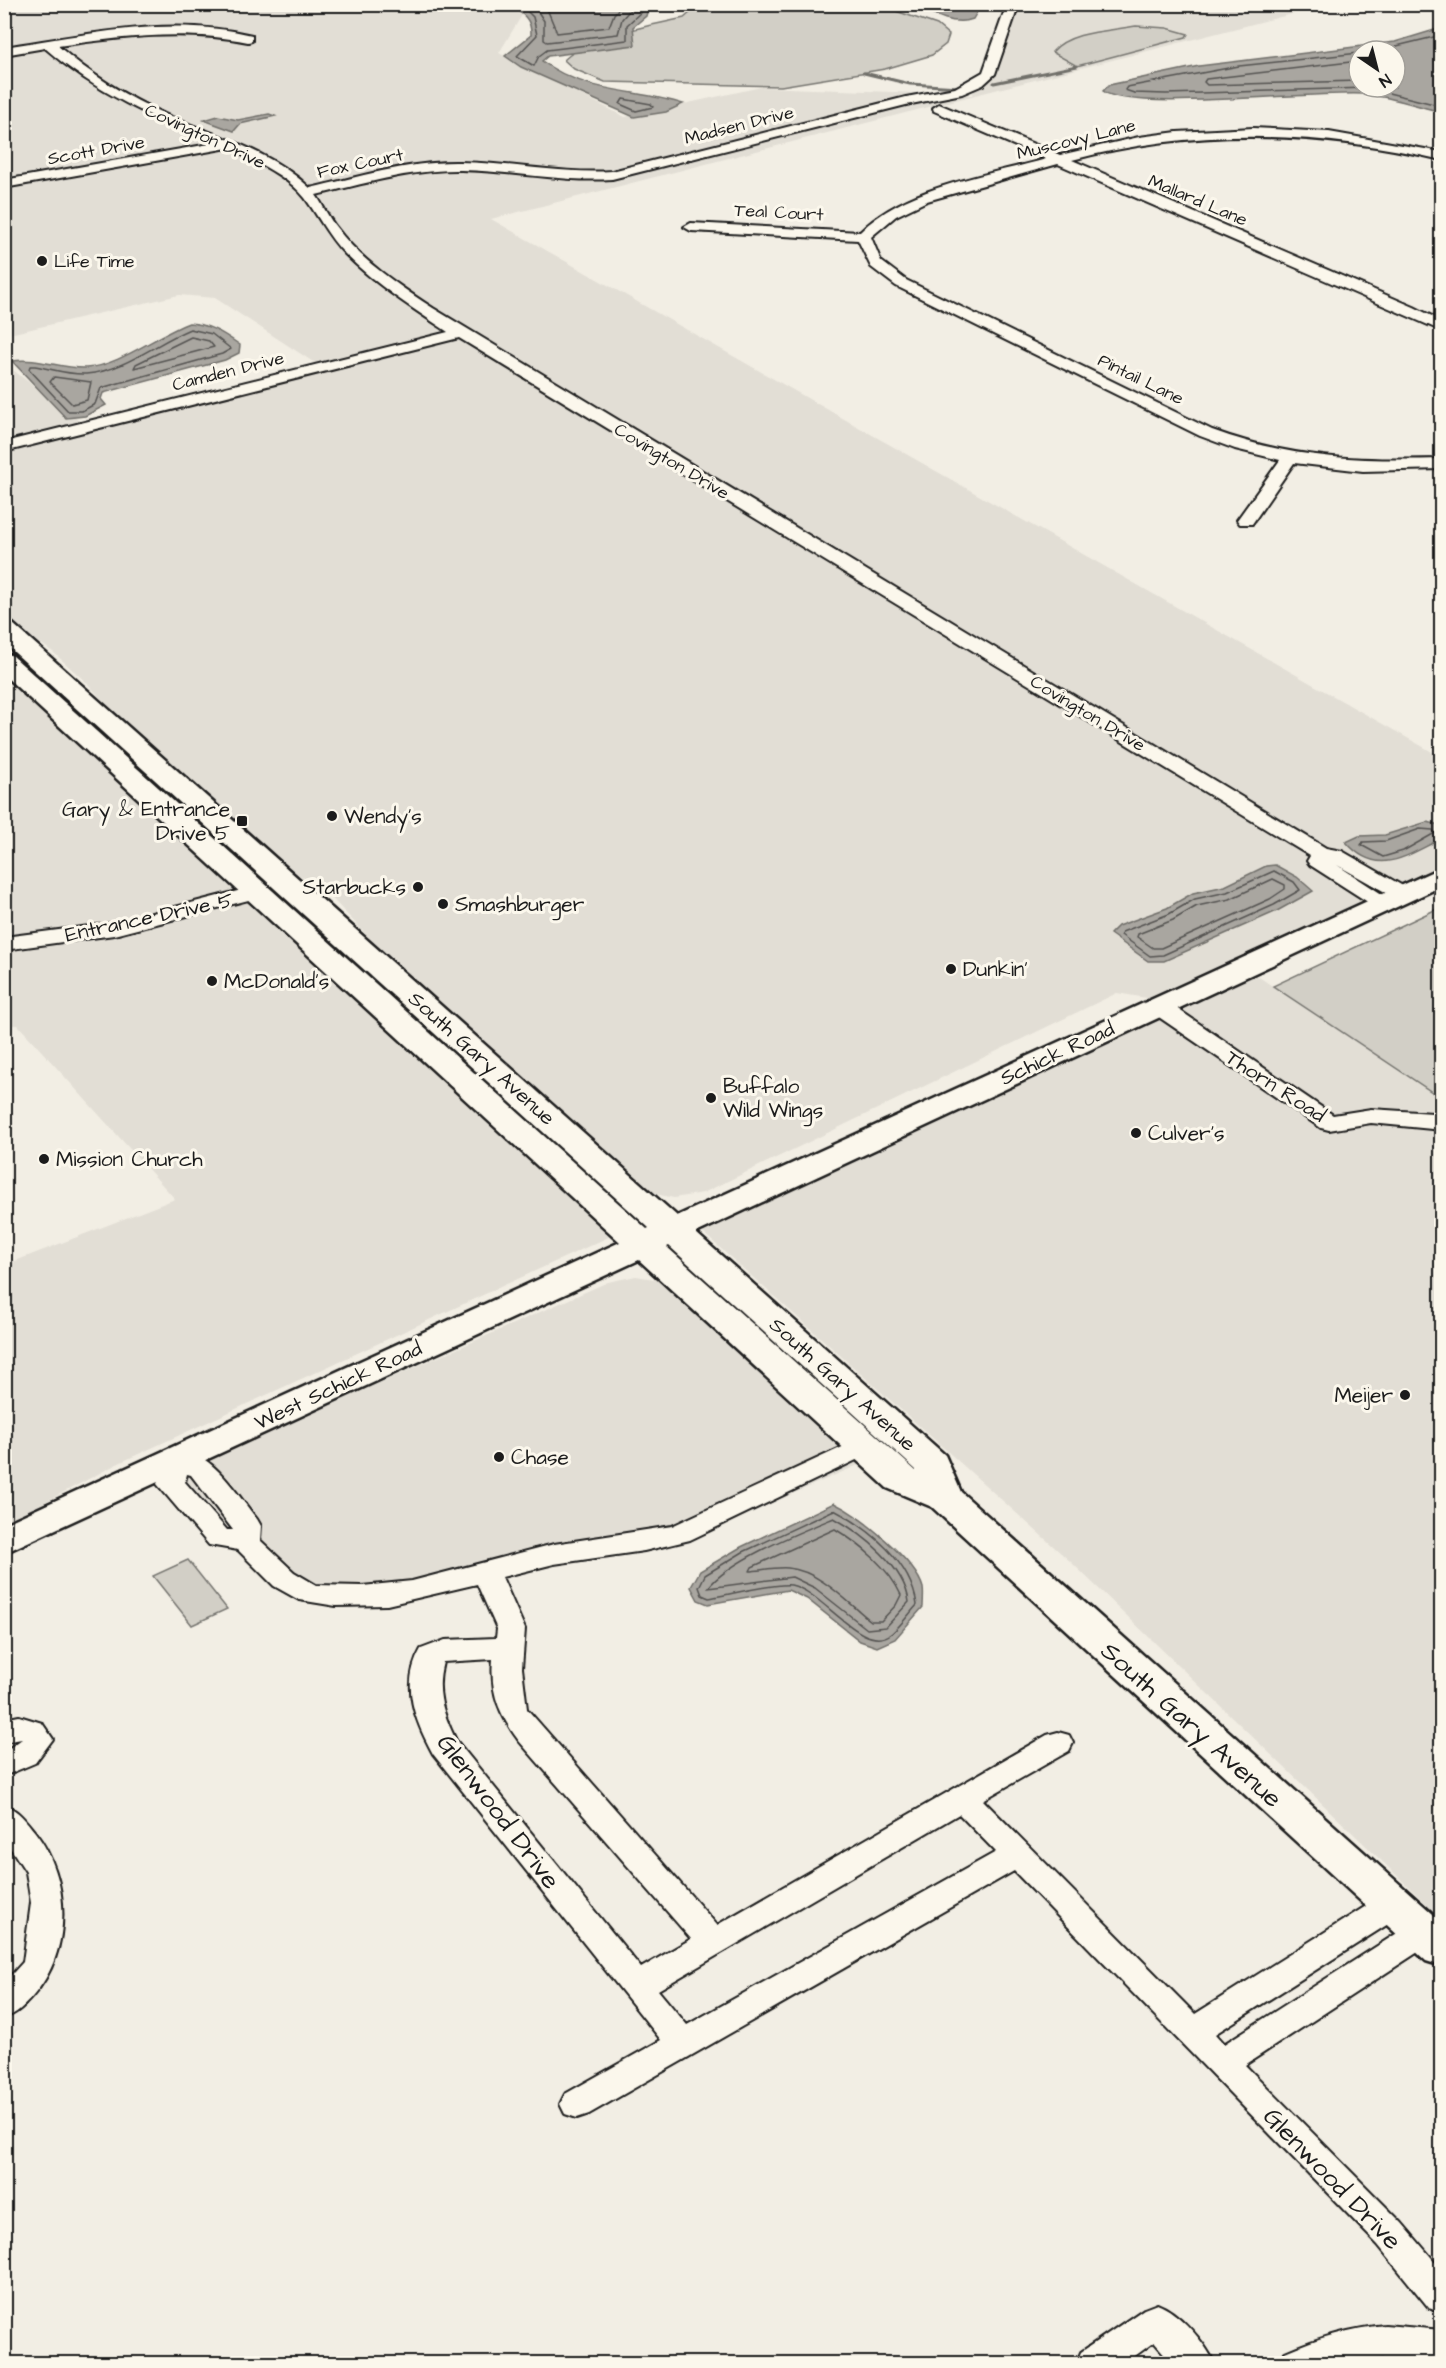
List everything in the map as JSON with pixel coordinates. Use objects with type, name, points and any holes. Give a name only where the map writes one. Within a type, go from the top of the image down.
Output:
[{"type":"main road","name":"South Gary Avenue","points":[[4,628],[657,1238],[864,1446],[900,1479],[945,1498],[1419,1928]]},
{"type":"main road","name":"South Gary Avenue","points":[[4,661],[251,887],[657,1238],[932,1464],[945,1498]]},
{"type":"main road","name":"Schick Road","points":[[657,1238],[1442,875]]},
{"type":"main road","name":"West Schick Road","points":[[4,1540],[657,1238]]},
{"type":"street","name":"Madsen Drive","points":[[419,169],[475,167],[578,178],[612,175],[906,101],[958,91],[979,82],[989,74],[1013,4]]},
{"type":"street","points":[[4,51],[94,38],[188,31],[232,33],[248,38]]},
{"type":"street","name":"Covington Drive","points":[[49,45],[75,68],[108,90],[165,118],[229,144],[270,165],[309,192],[334,234],[360,261],[399,293],[461,333],[1321,854],[1317,861],[1391,898]]},
{"type":"street","name":"Mallard Lane","points":[[939,108],[1409,309],[1442,327]]},
{"type":"street","name":"Muscovy Lane","points":[[864,236],[881,217],[905,204],[1109,147],[1172,136],[1234,133],[1312,135],[1397,146],[1442,156]]},
{"type":"street","name":"Scott Drive","points":[[4,184],[229,144]]},
{"type":"street","name":"Fox Court","points":[[309,192],[419,169]]},
{"type":"street","name":"Teal Court","points":[[692,227],[864,236]]},
{"type":"street","name":"Pintail Lane","points":[[864,236],[866,249],[872,261],[901,283],[1206,433],[1241,446],[1290,458],[1364,466],[1442,464]]},
{"type":"street","name":"Camden Drive","points":[[4,447],[461,333]]},
{"type":"street","points":[[1246,520],[1290,458]]},
{"type":"street","name":"Entrance Drive 5","points":[[4,932],[108,917],[251,887]]},
{"type":"street","name":"Entrance Drive 5","points":[[4,944],[114,929],[251,887]]},
{"type":"street","name":"Thorn Road","points":[[1158,1006],[1264,1081],[1329,1123],[1371,1116],[1433,1120],[1442,1123]]},
{"type":"street","points":[[178,1459],[171,1484],[219,1538],[246,1542],[262,1562],[308,1593],[364,1598],[432,1588],[578,1549],[652,1541],[680,1533],[864,1446]]},
{"type":"street","points":[[486,1572],[511,1629],[507,1668],[513,1711],[529,1733],[713,1942]]},
{"type":"street","name":"Glenwood Drive","points":[[509,1648],[444,1650],[430,1656],[423,1676],[425,1706],[444,1746],[683,2044]]},
{"type":"street","points":[[4,1731],[26,1727],[32,1730],[38,1739],[26,1754],[4,1765]]},
{"type":"street","points":[[637,1986],[1058,1743]]},
{"type":"street","name":"Glenwood Drive","points":[[962,1798],[1390,2234],[1442,2297]]},
{"type":"street","points":[[4,1817],[25,1841],[39,1863],[45,1879],[48,1902],[37,1965],[4,2005]]},
{"type":"street","points":[[577,2104],[1018,1854]]},
{"type":"street","points":[[1191,2033],[1419,1928]]},
{"type":"street","points":[[1221,2063],[1419,1928]]},
{"type":"street","points":[[1094,2364],[1157,2320],[1197,2364]]},
{"type":"street","points":[[1298,2364],[1330,2349],[1362,2342],[1406,2340],[1442,2346]]},
{"type":"shaded area","points":[[5,5],[528,5],[499,53],[625,117],[761,87],[972,95],[1011,5],[1327,5],[491,219],[1441,757],[1441,864],[1387,893],[1158,1000],[1117,993],[703,1193],[674,1198],[656,1194],[637,1185],[409,980],[325,891],[269,856],[127,727],[87,683],[53,652],[5,619],[5,450],[324,369],[215,298],[179,295],[5,335]]},
{"type":"shaded area","points":[[690,5],[878,5],[937,25],[949,35],[946,44],[932,55],[885,69],[781,86],[605,82],[574,69],[564,60],[575,51],[604,38],[684,18],[691,12]]},
{"type":"shaded area","points":[[1136,26],[1167,28],[1188,34],[1186,37],[1077,66],[1052,52],[1059,45],[1079,36]]},
{"type":"shaded area","points":[[5,364],[86,426],[5,446]]},
{"type":"shaded area","points":[[4,670],[613,1235],[117,1464],[5,1523],[5,1265],[175,1199],[18,1025],[5,1025]]},
{"type":"shaded area","points":[[1441,907],[1441,1098],[1273,986]]},
{"type":"shaded area","points":[[1256,975],[1441,1099],[1441,1918],[1071,1562],[701,1231]]},
{"type":"shaded area","points":[[636,1276],[660,1280],[675,1289],[865,1462],[669,1548],[579,1556],[370,1606],[309,1604],[251,1566],[173,1474],[608,1282]]},
{"type":"shaded area","points":[[188,1560],[227,1609],[192,1625],[153,1576]]},
{"type":"water","points":[[981,4],[973,19],[966,21],[952,21],[931,13],[919,5]]},
{"type":"water","points":[[508,5],[649,5],[646,16],[633,27],[635,45],[548,56],[542,61],[558,71],[592,85],[683,104],[666,112],[634,117],[521,67],[505,56],[531,35],[530,24],[525,17]]},
{"type":"water","points":[[1441,28],[1441,112],[1394,99],[1407,99],[1407,39],[1405,39]]},
{"type":"water","points":[[1347,48],[1347,94],[1185,101],[1120,97],[1103,91],[1109,85],[1199,66]]},
{"type":"water","points":[[269,114],[275,116],[240,124],[234,131],[204,120],[218,116],[238,120]]},
{"type":"water","points":[[189,323],[203,325],[222,333],[240,345],[239,353],[225,360],[103,393],[101,399],[106,405],[85,416],[66,418],[12,361],[22,360],[76,368],[99,366],[125,356]]},
{"type":"water","points":[[1427,822],[1440,825],[1442,835],[1439,840],[1392,860],[1369,859],[1346,842],[1359,836],[1385,835]]},
{"type":"water","points":[[1275,865],[1297,877],[1313,891],[1277,911],[1164,961],[1148,961],[1110,934],[1118,926],[1167,908],[1193,893],[1225,886],[1266,866]]},
{"type":"water","points":[[834,1503],[871,1528],[898,1552],[910,1565],[923,1588],[923,1607],[895,1639],[877,1647],[860,1641],[807,1599],[788,1590],[708,1604],[698,1600],[691,1587],[700,1571],[741,1547]]},
{"type":"waterway","points":[[994,83],[1077,66]]},
{"type":"waterway","points":[[864,73],[910,84],[959,87]]},
{"type":"place","name":"Life Time","points":[[42,261]]},
{"type":"place","name":"Wendy's","points":[[332,816]]},
{"type":"place","name":"Gary & Entrance Drive 5","points":[[242,821]]},
{"type":"place","name":"Starbucks","points":[[418,887]]},
{"type":"place","name":"Smashburger","points":[[443,904]]},
{"type":"place","name":"Dunkin'","points":[[951,969]]},
{"type":"place","name":"McDonald's","points":[[212,981]]},
{"type":"place","name":"Buffalo Wild Wings","points":[[711,1098]]},
{"type":"place","name":"Culver's","points":[[1136,1133]]},
{"type":"place","name":"Mission Church","points":[[44,1159]]},
{"type":"place","name":"Meijer","points":[[1405,1395]]},
{"type":"place","name":"Chase","points":[[499,1457]]}]
